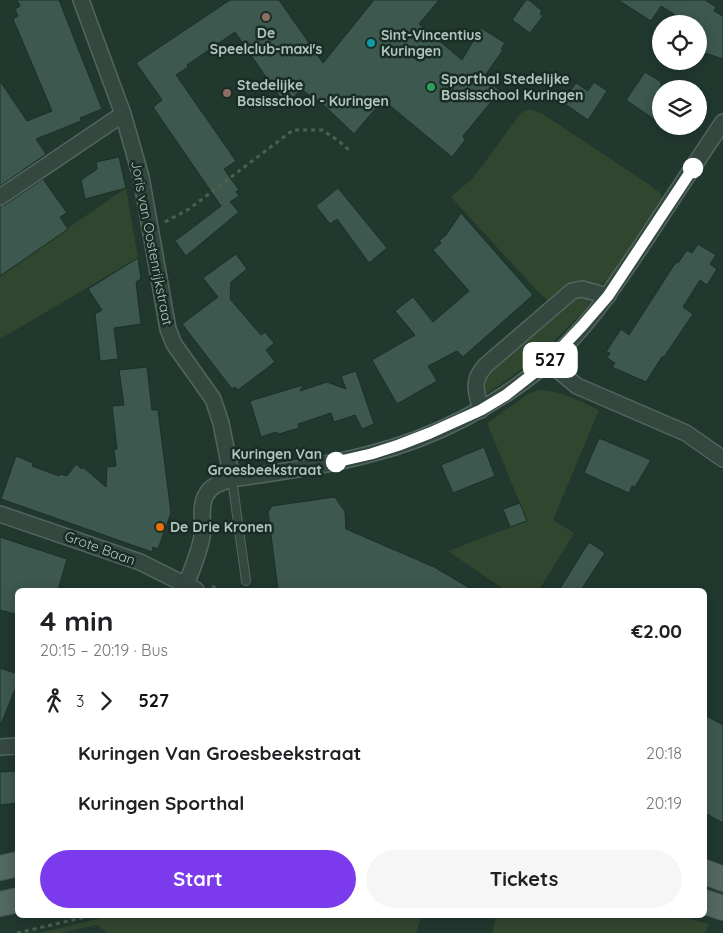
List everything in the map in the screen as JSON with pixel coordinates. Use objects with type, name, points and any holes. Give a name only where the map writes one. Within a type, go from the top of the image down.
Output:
[{"type":"main road","points":[[0,868],[15,865]]},
{"type":"main road","points":[[707,873],[723,879]]},
{"type":"main road","points":[[0,904],[15,901]]},
{"type":"main road","points":[[707,903],[723,908]]},
{"type":"street","name":"Joris van Oostenrijkstraat","points":[[80,0],[123,114],[141,177],[152,229],[168,329],[174,344],[213,400],[221,423],[232,479]]},
{"type":"street","points":[[0,196],[123,114]]},
{"type":"street","points":[[191,587],[203,534],[206,494],[218,484],[232,479],[336,462],[371,454],[430,433],[481,410],[506,395],[548,362],[608,296],[723,122]]},
{"type":"street","points":[[481,410],[475,388],[478,374],[486,365],[572,291],[582,289],[608,296]]},
{"type":"street","points":[[548,362],[577,386],[686,433],[723,459]]},
{"type":"street","name":"Grote Baan","points":[[0,514],[140,562],[191,587]]},
{"type":"street","points":[[0,748],[15,746]]},
{"type":"lane","name":"Joris van Oostenrijkstraat","points":[[232,479],[246,581]]},
{"type":"path","points":[[152,229],[190,209],[294,130],[322,130],[339,141],[351,152]]},
{"type":"path","points":[[17,933],[81,918]]},
{"type":"green space","points":[[529,109],[541,113],[650,185],[660,193],[662,198],[608,281],[598,285],[575,285],[552,304],[540,294],[451,197],[473,178],[521,113]]},
{"type":"green space","points":[[126,188],[138,258],[0,339],[0,275]]},
{"type":"green space","points":[[581,294],[591,299],[580,315],[531,361],[486,394],[481,386],[482,379],[573,297]]},
{"type":"green space","points":[[538,390],[546,390],[562,394],[599,410],[553,520],[574,533],[540,588],[502,588],[448,551],[527,521],[487,423],[528,394]]},
{"type":"green space","points":[[102,918],[421,918],[416,933],[108,933],[97,925],[60,933],[39,933]]},
{"type":"green space","points":[[495,918],[686,918],[709,924],[705,933],[492,933]]},
{"type":"building","points":[[17,0],[59,0],[102,109],[80,118],[81,121],[36,139],[46,154],[0,186],[0,81],[27,121],[52,111],[13,19],[18,16],[15,9],[20,6]]},
{"type":"building","points":[[230,0],[279,0],[323,63],[374,0],[439,0],[419,24],[462,60],[481,28],[505,43],[501,49],[503,50],[484,77],[500,91],[463,136],[465,140],[452,157],[383,100],[354,134],[327,108],[301,89],[286,106],[235,32],[187,65],[188,67],[176,75],[236,161],[224,169],[239,190],[236,192],[239,196],[230,202],[239,212],[186,256],[175,241],[221,206],[153,107],[162,100],[136,63]]},
{"type":"building","points":[[526,0],[529,0],[542,11],[540,14],[543,16],[530,33],[512,20]]},
{"type":"building","points":[[618,0],[705,0],[716,7],[714,11],[723,16],[723,59],[707,54],[707,15],[676,15],[661,6],[655,15],[652,15],[651,21]]},
{"type":"building","points":[[645,72],[658,80],[652,80],[652,118],[626,100]]},
{"type":"building","points":[[594,82],[607,91],[588,120],[562,102],[576,83],[588,91]]},
{"type":"building","points":[[119,157],[126,188],[85,199],[81,180],[97,169],[96,162]]},
{"type":"building","points":[[43,179],[67,213],[60,217],[68,229],[0,276],[0,206],[5,205]]},
{"type":"building","points":[[338,188],[387,248],[369,263],[337,219],[330,224],[316,206]]},
{"type":"building","points":[[461,213],[533,295],[463,357],[457,351],[428,366],[437,381],[397,404],[372,360],[415,335],[395,311],[413,297],[433,322],[469,291],[433,250],[441,243],[439,241],[446,235]]},
{"type":"building","points":[[698,244],[716,255],[710,264],[717,269],[707,285],[700,280],[683,307],[693,314],[664,357],[662,357],[646,382],[612,367],[615,363],[607,358],[610,353],[606,352],[621,329],[629,335],[676,262],[678,263],[687,250],[692,253]]},
{"type":"building","points":[[236,254],[247,269],[231,282],[230,299],[261,335],[265,332],[274,343],[266,350],[275,362],[238,390],[235,387],[232,389],[182,324],[218,297],[203,278]]},
{"type":"building","points":[[138,258],[141,279],[136,282],[141,324],[114,328],[118,359],[100,361],[95,314],[102,310],[88,289]]},
{"type":"building","points":[[147,367],[152,410],[158,410],[171,513],[158,549],[153,547],[152,552],[1,499],[16,456],[33,463],[32,466],[59,476],[60,474],[67,476],[76,464],[82,469],[83,467],[106,487],[107,467],[116,466],[114,449],[117,449],[112,406],[124,405],[119,370]]},
{"type":"building","points":[[356,371],[374,424],[362,429],[355,415],[334,422],[331,413],[298,424],[299,428],[261,437],[250,401],[303,385],[300,391],[327,382],[346,389],[341,376]]},
{"type":"building","points":[[599,438],[651,460],[635,487],[632,486],[629,493],[584,473]]},
{"type":"building","points":[[484,447],[495,476],[453,493],[441,465]]},
{"type":"building","points":[[335,497],[345,512],[346,529],[434,567],[470,588],[278,588],[268,512],[272,506]]},
{"type":"building","points":[[520,503],[527,521],[510,527],[503,509]]},
{"type":"building","points":[[0,537],[67,559],[59,588],[15,588],[15,614],[0,610]]},
{"type":"building","points":[[589,542],[605,553],[582,588],[560,588]]},
{"type":"building","points":[[0,668],[15,673],[15,689],[0,724]]},
{"type":"building","points":[[707,716],[723,725],[723,823],[707,814]]},
{"type":"building","points":[[15,771],[15,803],[0,805],[0,772]]},
{"type":"bus line","name":"527","points":[[336,462],[399,445],[481,410],[506,395],[548,362],[608,296],[693,168]]},
{"type":"place","name":"De Speelclub-maxi's","points":[[266,17]]},
{"type":"place","name":"Sint-Vincentius Kuringen","points":[[371,43]]},
{"type":"place","name":"Sporthal Stedelijke Basisschool Kuringen","points":[[431,87]]},
{"type":"place","name":"Stedelijke Basisschool - Kuringen","points":[[227,93]]},
{"type":"place","name":"Kuringen Van Groesbeekstraat","points":[[336,462]]},
{"type":"place","name":"De Drie Kronen","points":[[160,527]]}]
